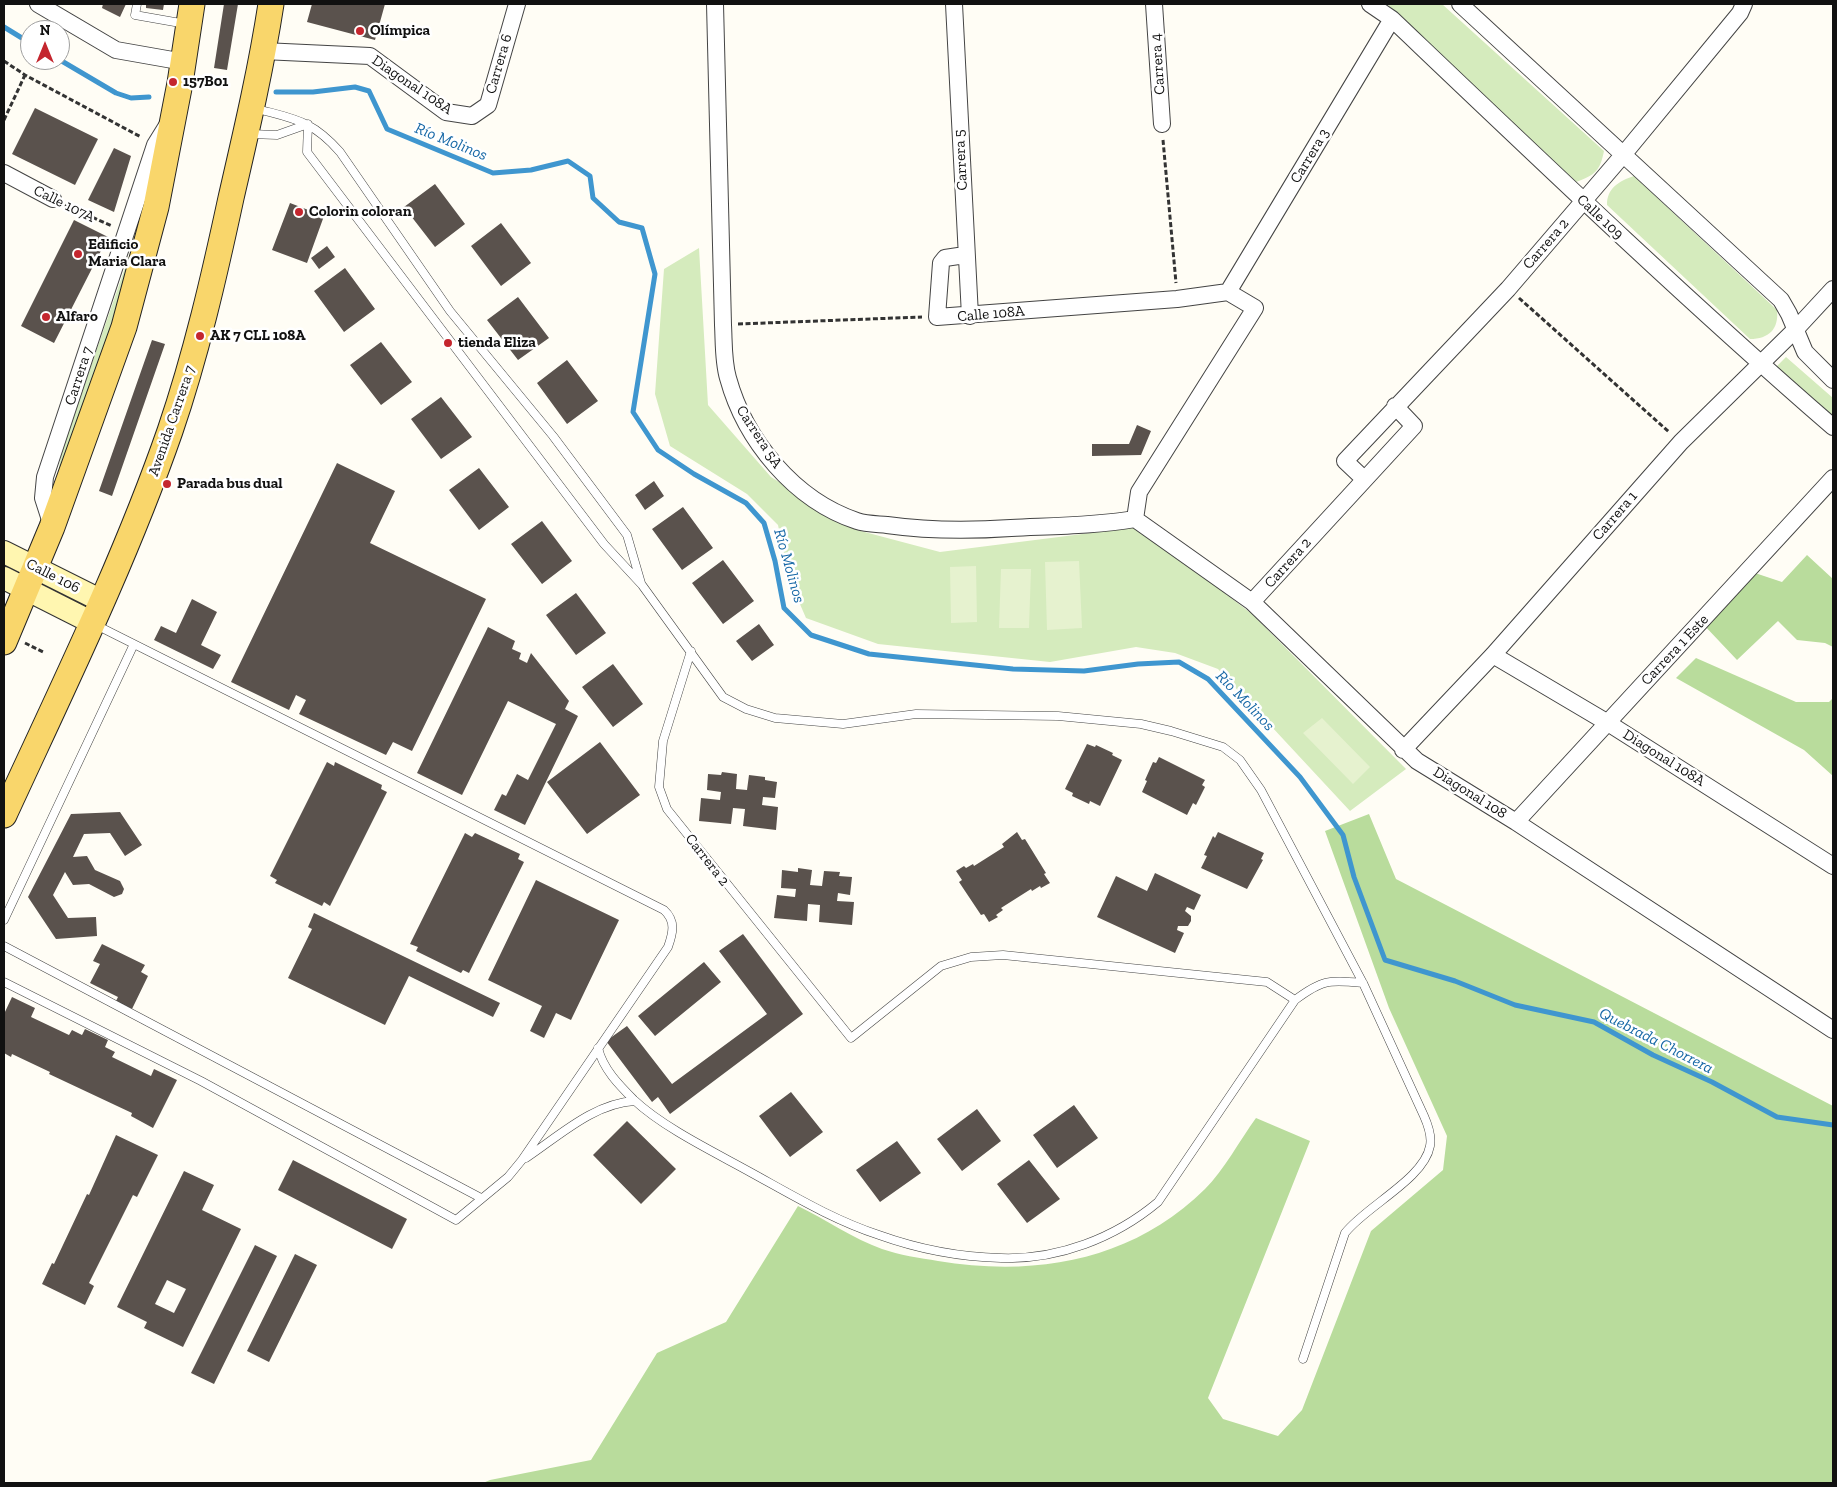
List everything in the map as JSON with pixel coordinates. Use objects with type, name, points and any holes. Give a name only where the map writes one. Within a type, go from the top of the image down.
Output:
[{"type":"main road","name":"Avenida Carrera 7","points":[[4,815],[97,612],[139,514],[170,431],[200,336],[263,51],[271,4]]},
{"type":"main road","points":[[4,642],[32,579],[52,527],[124,327],[156,207],[184,62],[190,12]]},
{"type":"main road","name":"Calle 106","points":[[4,552],[32,579],[97,612]]},
{"type":"main road","name":"Calle 106","points":[[4,578],[32,579]]},
{"type":"street","points":[[38,4],[116,50],[184,62]]},
{"type":"street","name":"Carrera 6","points":[[472,116],[488,105],[517,4]]},
{"type":"street","name":"Carrera 5A","points":[[716,4],[723,325],[727,376],[737,407],[757,440],[785,478],[821,504],[857,522],[948,532],[1100,524],[1135,519]]},
{"type":"street","name":"Carrera 5","points":[[954,4],[970,316]]},
{"type":"street","name":"Carrera 4","points":[[1154,4],[1162,124]]},
{"type":"street","name":"Calle 109","points":[[1370,4],[1392,19],[1584,201],[1761,364],[1833,426]]},
{"type":"street","points":[[1460,4],[1781,300],[1808,356],[1833,380]]},
{"type":"street","name":"Carrera 2","points":[[1364,479],[1345,461],[1508,288],[1584,201],[1740,14],[1744,4]]},
{"type":"street","name":"Carrera 3","points":[[1228,292],[1392,19]]},
{"type":"street","name":"Diagonal 108A","points":[[263,51],[370,56],[446,112],[472,116]]},
{"type":"street","name":"Carrera 7","points":[[52,527],[44,498],[45,477],[155,145],[174,116]]},
{"type":"street","name":"Calle 107A","points":[[4,173],[54,199]]},
{"type":"street","points":[[937,317],[941,263],[945,258],[966,255]]},
{"type":"street","name":"Carrera 1","points":[[1403,750],[1493,655],[1680,442],[1796,329],[1833,289]]},
{"type":"street","points":[[1135,519],[1139,492],[1255,308],[1228,292]]},
{"type":"street","name":"Calle 108A","points":[[937,317],[970,316],[1228,292]]},
{"type":"street","name":"Carrera 2","points":[[1252,602],[1414,426],[1395,406]]},
{"type":"street","name":"Carrera 1 Este","points":[[1516,822],[1833,478]]},
{"type":"street","name":"Diagonal 108","points":[[1135,519],[1252,602],[1403,750],[1417,761],[1516,822],[1833,1030]]},
{"type":"street","name":"Diagonal 108A","points":[[1493,655],[1608,722],[1833,866]]},
{"type":"lane","points":[[137,4],[135,15],[190,12]]},
{"type":"lane","points":[[251,107],[284,114],[308,124],[324,135],[340,152],[450,311],[553,436],[627,535],[642,585]]},
{"type":"lane","points":[[245,135],[262,133],[277,135],[308,124]]},
{"type":"lane","points":[[308,124],[307,152],[598,536],[642,585],[692,651],[723,698],[746,709],[775,718],[843,724],[916,714],[1058,716],[1141,724],[1223,747],[1240,760],[1261,790],[1364,983],[1424,1116],[1430,1145],[1422,1165],[1391,1193],[1358,1218],[1345,1233],[1303,1360]]},
{"type":"lane","points":[[4,982],[201,1081],[456,1220],[508,1177],[522,1160],[668,948],[673,933],[673,923],[664,910],[134,644],[97,612]]},
{"type":"lane","points":[[4,920],[134,644]]},
{"type":"lane","name":"Carrera 2","points":[[692,651],[663,741],[659,787],[667,809],[851,1038],[941,966],[971,957],[1003,955],[1267,982],[1295,1000]]},
{"type":"lane","points":[[4,946],[481,1198]]},
{"type":"lane","points":[[598,1048],[603,1064],[635,1101],[689,1139],[811,1205],[858,1228],[880,1236],[962,1256],[1003,1258],[1042,1256],[1107,1235],[1136,1220],[1158,1202],[1295,1000],[1315,985],[1336,981],[1364,983]]},
{"type":"lane","points":[[522,1160],[602,1108],[620,1102],[635,1101]]},
{"type":"path","points":[[4,61],[25,75],[155,145]]},
{"type":"path","points":[[4,120],[25,75]]},
{"type":"path","points":[[1162,124],[1177,298]]},
{"type":"path","name":"Calle 107A","points":[[54,199],[126,233]]},
{"type":"path","points":[[1508,288],[1680,442]]},
{"type":"path","name":"Calle 108A","points":[[723,325],[937,317]]},
{"type":"green space","points":[[1387,4],[1442,4],[1604,151],[1601,163],[1596,171],[1576,182]]},
{"type":"green space","points":[[1634,176],[1777,310],[1776,323],[1771,332],[1757,339],[1750,339],[1607,205],[1609,194],[1615,186],[1623,180]]},
{"type":"green space","points":[[147,204],[124,297],[55,490],[62,450]]},
{"type":"green space","points":[[699,248],[708,405],[771,477],[857,530],[940,552],[1138,527],[1252,614],[1406,769],[1350,811],[1218,669],[1175,653],[1136,647],[1050,662],[878,644],[806,618],[789,579],[778,525],[747,494],[670,446],[655,394],[664,269]]},
{"type":"green space","points":[[1786,357],[1833,398],[1833,416],[1776,367]]},
{"type":"green space","points":[[1807,555],[1833,579],[1833,647],[1825,643],[1797,640],[1778,621],[1737,660],[1702,623],[1755,573],[1782,582]]},
{"type":"green space","points":[[1079,561],[1082,628],[1047,630],[1045,562]]},
{"type":"green space","points":[[976,566],[977,622],[951,623],[950,567]]},
{"type":"green space","points":[[1001,569],[1031,569],[1029,628],[999,628]]},
{"type":"green space","points":[[1696,658],[1796,702],[1829,702],[1833,698],[1833,776],[1804,750],[1676,678]]},
{"type":"green space","points":[[1322,718],[1370,767],[1353,784],[1303,733]]},
{"type":"green space","points":[[1369,814],[1396,879],[1833,1106],[1833,1483],[483,1483],[591,1460],[657,1353],[726,1322],[798,1206],[871,1245],[902,1255],[938,1261],[1011,1267],[1081,1258],[1114,1248],[1146,1233],[1177,1213],[1212,1181],[1256,1118],[1310,1141],[1208,1398],[1223,1419],[1278,1436],[1302,1410],[1371,1231],[1443,1170],[1447,1136],[1389,1008],[1325,831]]},
{"type":"building","points":[[103,4],[126,4],[120,17],[102,8]]},
{"type":"building","points":[[146,4],[164,4],[163,10],[146,8]]},
{"type":"building","points":[[224,4],[238,4],[227,70],[214,68]]},
{"type":"building","name":"Olímpica","points":[[312,4],[385,4],[375,40],[307,22]]},
{"type":"building","points":[[35,108],[98,139],[75,185],[12,154]]},
{"type":"building","points":[[114,148],[131,156],[114,212],[88,200]]},
{"type":"building","points":[[435,184],[465,224],[435,247],[404,207]]},
{"type":"building","points":[[290,203],[324,216],[307,263],[272,250]]},
{"type":"building","points":[[74,220],[108,237],[54,343],[21,326]]},
{"type":"building","points":[[501,223],[531,263],[501,286],[471,246]]},
{"type":"building","points":[[327,246],[335,257],[319,269],[311,258]]},
{"type":"building","points":[[345,268],[375,309],[344,332],[314,291]]},
{"type":"building","points":[[518,297],[549,338],[518,360],[487,320]]},
{"type":"building","points":[[152,340],[165,344],[112,496],[99,491]]},
{"type":"building","points":[[381,342],[412,382],[381,405],[350,365]]},
{"type":"building","points":[[567,360],[598,401],[567,424],[537,383]]},
{"type":"building","points":[[441,397],[472,437],[441,459],[411,419]]},
{"type":"building","points":[[1137,425],[1151,431],[1141,455],[1092,456],[1092,444],[1129,444]]},
{"type":"building","points":[[337,463],[395,491],[370,543],[486,599],[412,751],[393,742],[386,755],[299,714],[306,700],[296,695],[289,710],[231,682]]},
{"type":"building","points":[[479,468],[509,507],[479,530],[449,490]]},
{"type":"building","points":[[654,481],[664,496],[645,510],[635,495]]},
{"type":"building","points":[[683,507],[713,548],[682,570],[652,529]]},
{"type":"building","points":[[542,521],[572,561],[542,584],[511,544]]},
{"type":"building","points":[[723,560],[754,601],[723,624],[692,583]]},
{"type":"building","points":[[576,593],[606,633],[576,655],[546,615]]},
{"type":"building","points":[[192,599],[217,612],[201,645],[221,655],[213,669],[154,640],[161,626],[176,633]]},
{"type":"building","points":[[759,624],[774,645],[752,661],[736,641]]},
{"type":"building","points":[[488,627],[515,641],[512,649],[521,653],[519,659],[527,663],[531,653],[569,701],[565,709],[578,716],[525,825],[494,810],[502,794],[506,796],[517,774],[528,780],[556,724],[508,701],[462,795],[417,773]]},
{"type":"building","points":[[613,664],[643,704],[613,727],[582,687]]},
{"type":"building","points":[[600,742],[640,795],[587,834],[547,782]]},
{"type":"building","points":[[1087,744],[1095,747],[1096,745],[1113,753],[1112,755],[1122,760],[1100,806],[1090,801],[1089,804],[1072,796],[1073,793],[1065,789]]},
{"type":"building","points":[[1159,757],[1205,780],[1202,785],[1205,787],[1196,805],[1193,803],[1187,815],[1142,792],[1153,762],[1156,763]]},
{"type":"building","points":[[327,762],[334,766],[335,762],[382,785],[381,789],[387,792],[330,906],[324,902],[322,906],[275,883],[277,880],[270,876]]},
{"type":"building","points":[[722,772],[737,774],[736,789],[747,790],[749,775],[765,777],[765,780],[777,782],[775,798],[763,797],[762,805],[778,807],[776,830],[743,826],[745,809],[733,808],[731,824],[699,821],[701,798],[720,800],[721,792],[707,790],[708,774],[721,775]]},
{"type":"building","points":[[120,812],[142,845],[125,856],[110,833],[84,834],[73,857],[87,856],[95,870],[120,881],[124,889],[122,894],[114,897],[89,884],[73,885],[65,872],[53,895],[68,918],[96,917],[97,936],[56,939],[28,897],[71,814]]},
{"type":"building","points":[[1017,832],[1022,840],[1025,839],[1050,883],[1032,891],[1031,889],[1001,908],[1003,910],[996,915],[998,917],[989,922],[984,914],[981,915],[959,882],[962,880],[956,871],[964,866],[966,868],[973,864],[974,866],[1004,847],[1002,844]]},
{"type":"building","points":[[1218,832],[1264,853],[1261,859],[1263,860],[1247,889],[1201,868],[1207,856],[1204,855],[1213,836],[1215,838]]},
{"type":"building","points":[[465,833],[472,837],[475,833],[520,854],[518,859],[524,862],[469,973],[463,970],[461,973],[416,951],[418,947],[410,944]]},
{"type":"building","points":[[798,868],[812,870],[810,885],[822,886],[824,871],[840,872],[839,876],[852,877],[850,895],[838,893],[837,901],[854,902],[852,925],[819,922],[820,905],[808,904],[807,921],[774,918],[777,895],[795,897],[796,889],[781,888],[782,870],[798,872]]},
{"type":"building","points":[[1155,873],[1201,895],[1194,910],[1187,907],[1185,911],[1191,916],[1188,926],[1178,926],[1177,930],[1184,933],[1175,953],[1097,917],[1116,876],[1147,891]]},
{"type":"building","points":[[536,880],[619,920],[571,1020],[556,1013],[544,1038],[530,1031],[542,1006],[488,980]]},
{"type":"building","points":[[314,913],[500,1003],[493,1017],[409,976],[385,1025],[288,978],[312,929],[308,927]]},
{"type":"building","points":[[743,934],[803,1014],[670,1114],[658,1097],[652,1102],[606,1041],[627,1026],[672,1084],[767,1014],[719,951]]},
{"type":"building","points":[[102,944],[145,965],[141,972],[148,976],[132,1009],[116,1001],[118,997],[90,983],[100,964],[93,961]]},
{"type":"building","points":[[704,962],[721,982],[655,1036],[638,1016]]},
{"type":"building","points":[[12,997],[35,1008],[31,1017],[69,1035],[72,1030],[82,1035],[85,1029],[108,1040],[105,1047],[115,1052],[112,1057],[151,1076],[154,1069],[177,1080],[153,1128],[131,1116],[132,1113],[49,1074],[50,1072],[12,1054],[11,1057],[4,1053],[4,1014]]},
{"type":"building","points":[[791,1092],[823,1132],[790,1157],[759,1116]]},
{"type":"building","points":[[1074,1105],[1098,1138],[1057,1168],[1033,1135]]},
{"type":"building","points":[[977,1109],[1001,1141],[962,1171],[937,1139]]},
{"type":"building","points":[[627,1121],[676,1169],[641,1204],[593,1155]]},
{"type":"building","points":[[116,1135],[158,1155],[137,1197],[133,1195],[89,1283],[94,1286],[85,1305],[42,1284],[52,1263],[54,1264],[87,1194],[89,1195]]},
{"type":"building","points":[[897,1141],[921,1173],[880,1202],[856,1170]]},
{"type":"building","points":[[293,1160],[407,1219],[392,1249],[278,1190]]},
{"type":"building","points":[[1029,1160],[1060,1199],[1027,1223],[997,1184]]},
{"type":"building","points":[[184,1171],[214,1185],[202,1210],[241,1229],[183,1347],[144,1328],[147,1322],[117,1307]],"holes":[[[167,1280],[186,1289],[174,1313],[155,1304]]]},
{"type":"building","points":[[255,1245],[277,1256],[214,1384],[191,1373]]},
{"type":"building","points":[[295,1254],[317,1265],[269,1362],[247,1351]]},
{"type":"waterway","name":"Río Molinos","points":[[4,27],[20,37]]},
{"type":"waterway","name":"Río Molinos","points":[[70,66],[116,93],[131,98],[149,97]]},
{"type":"waterway","name":"Río Molinos","points":[[276,92],[313,92],[355,87],[369,91],[387,129],[493,173],[531,170],[568,161],[590,176],[593,198],[619,222],[642,228],[655,274],[633,412],[658,450],[694,474],[746,503],[764,523],[775,561],[784,608],[811,635],[869,654],[1013,669],[1084,671],[1138,664],[1179,662],[1208,679],[1300,777],[1343,835],[1354,877],[1385,960],[1455,981],[1515,1005],[1594,1022],[1653,1055],[1712,1082],[1777,1117],[1833,1125]]},
{"type":"place","name":"Olímpica","points":[[360,31]]},
{"type":"place","name":"157B01","points":[[173,82]]},
{"type":"place","name":"Colorin coloran","points":[[299,212]]},
{"type":"place","name":"Edificio Maria Clara","points":[[78,254]]},
{"type":"place","name":"Alfaro","points":[[46,317]]},
{"type":"place","name":"AK 7 CLL 108A","points":[[200,336]]},
{"type":"place","name":"tienda Eliza","points":[[448,343]]},
{"type":"place","name":"Parada bus dual","points":[[167,484]]},
{"type":"water label","name":"Quebrada Chorrera","points":[[1656,1041]]}]
